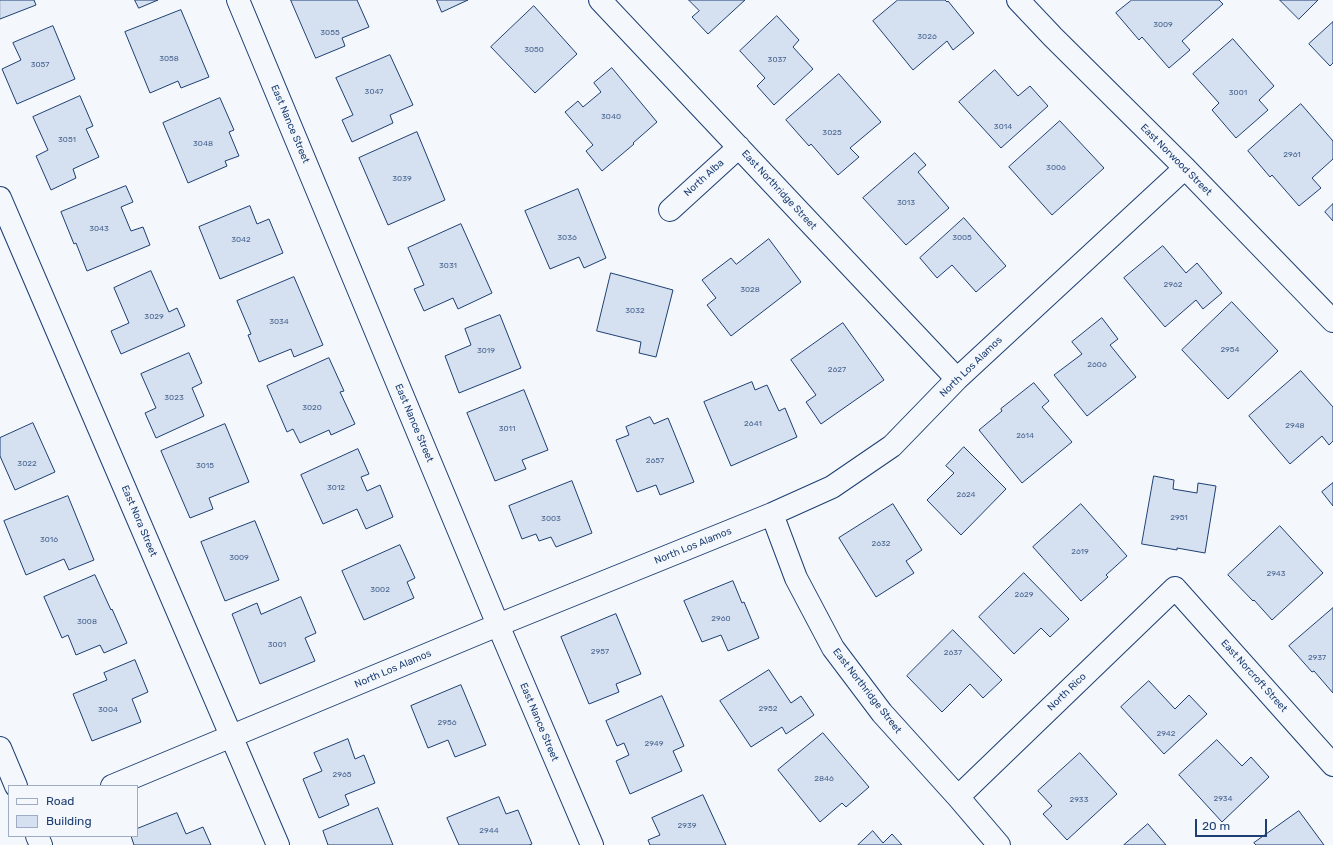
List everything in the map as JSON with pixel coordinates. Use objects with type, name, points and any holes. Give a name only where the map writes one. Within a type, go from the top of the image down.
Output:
[{"type":"street","name":"East Nance Street","points":[[238,0],[498,625],[592,845]]},
{"type":"street","name":"East Northridge Street","points":[[600,0],[957,379]]},
{"type":"street","name":"East Norwood Street","points":[[1018,0],[1053,37],[1185,168],[1333,321]]},
{"type":"street","name":"North Alba","points":[[670,210],[739,147]]},
{"type":"street","name":"North Los Alamos","points":[[114,785],[498,625],[772,514],[832,486],[892,446],[957,379],[1185,168]]},
{"type":"street","name":"East Nora Street","points":[[0,198],[278,845]]},
{"type":"street","name":"East Northridge Street","points":[[772,514],[796,578],[833,648],[882,713],[999,845]]},
{"type":"street","name":"North Rico","points":[[958,797],[1175,588]]},
{"type":"street","name":"East Norcroft Street","points":[[1175,588],[1333,765]]},
{"type":"street","points":[[0,748],[16,785]]},
{"type":"building","points":[[0,0],[34,0],[36,5],[0,19]]},
{"type":"building","points":[[135,0],[158,0],[139,8]]},
{"type":"building","points":[[291,0],[357,0],[369,27],[342,38],[345,46],[316,58]]},
{"type":"building","points":[[437,0],[468,0],[442,12]]},
{"type":"building","points":[[689,0],[745,0],[708,34],[692,17],[699,11]]},
{"type":"building","points":[[898,0],[948,1],[974,33],[953,50],[947,41],[913,70],[873,21]]},
{"type":"building","points":[[1132,0],[1219,0],[1223,4],[1182,41],[1190,50],[1169,68],[1142,37],[1139,40],[1116,13]]},
{"type":"building","points":[[1280,0],[1318,0],[1299,19]]},
{"type":"building","points":[[534,6],[577,54],[535,93],[491,47]]},
{"type":"building","points":[[181,10],[209,77],[181,88],[178,81],[150,93],[125,32]]},
{"type":"building","points":[[777,16],[799,40],[793,47],[813,69],[774,105],[757,86],[765,78],[740,51]]},
{"type":"building","points":[[1333,22],[1333,63],[1330,66],[1309,44]]},
{"type":"building","points":[[53,26],[75,79],[17,104],[2,69],[21,60],[13,43]]},
{"type":"building","points":[[1233,39],[1274,86],[1259,100],[1268,110],[1236,138],[1212,110],[1219,103],[1193,74]]},
{"type":"building","points":[[390,55],[413,105],[390,115],[393,123],[352,142],[342,120],[353,115],[336,78]]},
{"type":"building","points":[[612,68],[657,122],[602,171],[586,151],[593,145],[565,112],[578,101],[583,107],[601,92],[594,83]]},
{"type":"building","points":[[995,70],[1018,96],[1030,86],[1048,106],[1001,148],[959,102]]},
{"type":"building","points":[[839,74],[881,122],[850,148],[859,157],[838,175],[811,144],[809,146],[786,120]]},
{"type":"building","points":[[80,96],[93,126],[86,129],[99,157],[73,169],[76,178],[51,190],[36,156],[48,150],[33,117]]},
{"type":"building","points":[[220,98],[234,130],[229,132],[239,156],[225,161],[227,166],[188,183],[163,123]]},
{"type":"building","points":[[1301,104],[1333,141],[1333,159],[1312,178],[1321,188],[1299,206],[1272,175],[1270,177],[1248,151]]},
{"type":"building","points":[[1060,121],[1104,168],[1052,215],[1009,167]]},
{"type":"building","points":[[417,132],[445,200],[388,225],[359,158]]},
{"type":"building","points":[[915,153],[926,165],[918,172],[949,208],[906,245],[863,198]]},
{"type":"building","points":[[126,186],[133,202],[121,207],[131,231],[143,227],[150,245],[87,271],[76,243],[74,244],[61,212]]},
{"type":"building","points":[[578,189],[606,258],[584,268],[579,257],[550,269],[525,211]]},
{"type":"building","points":[[1333,204],[1333,221],[1325,212]]},
{"type":"building","points":[[250,206],[257,224],[269,219],[283,253],[220,279],[199,227]]},
{"type":"building","points":[[964,218],[1006,266],[976,292],[952,265],[937,278],[920,258]]},
{"type":"building","points":[[461,224],[492,293],[458,309],[453,298],[424,311],[414,289],[424,285],[408,248]]},
{"type":"building","points":[[769,239],[801,282],[731,336],[707,305],[716,298],[702,280],[731,258],[736,264]]},
{"type":"building","points":[[1163,246],[1186,273],[1197,263],[1222,293],[1203,309],[1196,300],[1165,327],[1124,278]]},
{"type":"building","points":[[151,271],[169,312],[177,308],[185,326],[121,354],[111,331],[129,323],[114,288]]},
{"type":"building","points":[[611,273],[673,290],[656,357],[639,353],[641,342],[597,331]]},
{"type":"building","points":[[294,277],[323,345],[294,357],[291,349],[259,362],[248,335],[251,334],[237,301]]},
{"type":"building","points":[[1232,302],[1278,351],[1228,399],[1182,350]]},
{"type":"building","points":[[500,315],[521,368],[459,393],[445,356],[471,345],[465,329]]},
{"type":"building","points":[[1102,318],[1118,339],[1110,345],[1136,377],[1087,416],[1054,375],[1082,354],[1072,342]]},
{"type":"building","points":[[843,323],[884,380],[821,424],[806,402],[816,395],[791,360]]},
{"type":"building","points":[[189,353],[202,383],[192,388],[204,416],[156,438],[145,413],[156,408],[141,374]]},
{"type":"building","points":[[329,358],[344,391],[340,392],[355,424],[331,435],[329,430],[300,443],[293,429],[287,432],[267,386]]},
{"type":"building","points":[[1301,371],[1333,407],[1333,441],[1329,445],[1322,436],[1290,464],[1249,416]]},
{"type":"building","points":[[752,382],[755,390],[767,385],[779,411],[785,408],[797,437],[731,466],[704,402]]},
{"type":"building","points":[[1034,383],[1049,401],[1042,407],[1072,442],[1022,483],[979,430],[1002,411],[1001,409]]},
{"type":"building","points":[[524,390],[548,450],[522,460],[526,469],[495,481],[467,413]]},
{"type":"building","points":[[650,417],[654,424],[668,418],[694,482],[660,495],[656,485],[637,492],[616,440],[629,435],[626,427]]},
{"type":"building","points":[[33,423],[55,472],[15,490],[0,456],[0,438]]},
{"type":"building","points":[[225,424],[249,482],[209,498],[213,509],[190,518],[161,451]]},
{"type":"building","points":[[964,447],[1006,489],[961,535],[927,500],[954,473],[946,466]]},
{"type":"building","points":[[358,449],[369,474],[361,477],[367,491],[380,485],[393,517],[366,529],[357,509],[323,524],[301,475]]},
{"type":"building","points":[[1154,476],[1174,480],[1173,489],[1197,493],[1198,483],[1216,486],[1205,553],[1142,544]]},
{"type":"building","points":[[572,481],[592,533],[556,547],[551,537],[539,541],[536,534],[522,539],[509,506]]},
{"type":"building","points":[[1333,483],[1333,506],[1322,492]]},
{"type":"building","points":[[68,496],[94,560],[69,570],[64,559],[26,575],[4,521]]},
{"type":"building","points":[[893,504],[922,550],[906,561],[914,573],[876,597],[839,538]]},
{"type":"building","points":[[1081,504],[1127,556],[1106,575],[1108,577],[1081,601],[1033,547]]},
{"type":"building","points":[[255,521],[279,580],[225,601],[201,542]]},
{"type":"building","points":[[1280,526],[1323,573],[1272,620],[1228,575]]},
{"type":"building","points":[[400,545],[415,578],[407,582],[414,598],[364,620],[342,571]]},
{"type":"building","points":[[1024,573],[1069,619],[1050,637],[1041,628],[1014,654],[979,617]]},
{"type":"building","points":[[95,575],[127,643],[104,653],[100,645],[76,655],[68,635],[62,638],[44,597]]},
{"type":"building","points":[[733,581],[742,603],[744,602],[759,638],[728,651],[721,635],[702,642],[684,601]]},
{"type":"building","points":[[301,597],[316,633],[305,638],[315,661],[260,684],[232,614],[257,603],[261,614]]},
{"type":"building","points":[[1333,608],[1333,693],[1289,646]]},
{"type":"building","points":[[616,614],[641,674],[616,684],[619,692],[589,704],[561,637]]},
{"type":"building","points":[[953,630],[1002,680],[983,698],[970,684],[942,712],[907,676]]},
{"type":"building","points":[[135,660],[148,692],[132,699],[141,722],[92,741],[73,694],[107,680],[104,673]]},
{"type":"building","points":[[769,670],[791,703],[801,696],[814,715],[786,734],[782,727],[751,747],[720,701]]},
{"type":"building","points":[[1149,681],[1175,709],[1189,695],[1207,714],[1164,754],[1121,707]]},
{"type":"building","points":[[461,685],[486,745],[455,757],[448,740],[428,748],[411,706]]},
{"type":"building","points":[[662,696],[684,746],[673,751],[682,771],[630,794],[616,761],[629,755],[624,743],[617,746],[606,721]]},
{"type":"building","points":[[823,733],[869,787],[846,807],[842,803],[820,822],[778,770]]},
{"type":"building","points":[[348,739],[355,759],[364,755],[375,783],[345,795],[349,805],[319,818],[303,779],[322,771],[314,753]]},
{"type":"building","points":[[1217,740],[1242,766],[1251,757],[1269,777],[1222,822],[1179,775]]},
{"type":"building","points":[[1080,753],[1117,794],[1067,840],[1043,814],[1052,806],[1038,791]]},
{"type":"building","points":[[703,795],[726,845],[650,845],[648,840],[660,835],[652,818]]},
{"type":"building","points":[[499,797],[506,814],[518,810],[532,844],[459,845],[447,818]]},
{"type":"building","points":[[378,808],[393,845],[328,845],[323,831]]},
{"type":"building","points":[[1299,811],[1324,845],[1256,845],[1254,843]]},
{"type":"building","points":[[177,813],[186,834],[203,827],[211,845],[134,845],[131,837],[138,837],[138,829]]},
{"type":"building","points":[[1148,824],[1166,845],[1124,845]]},
{"type":"building","points":[[873,831],[883,843],[892,834],[902,845],[858,845]]}]
